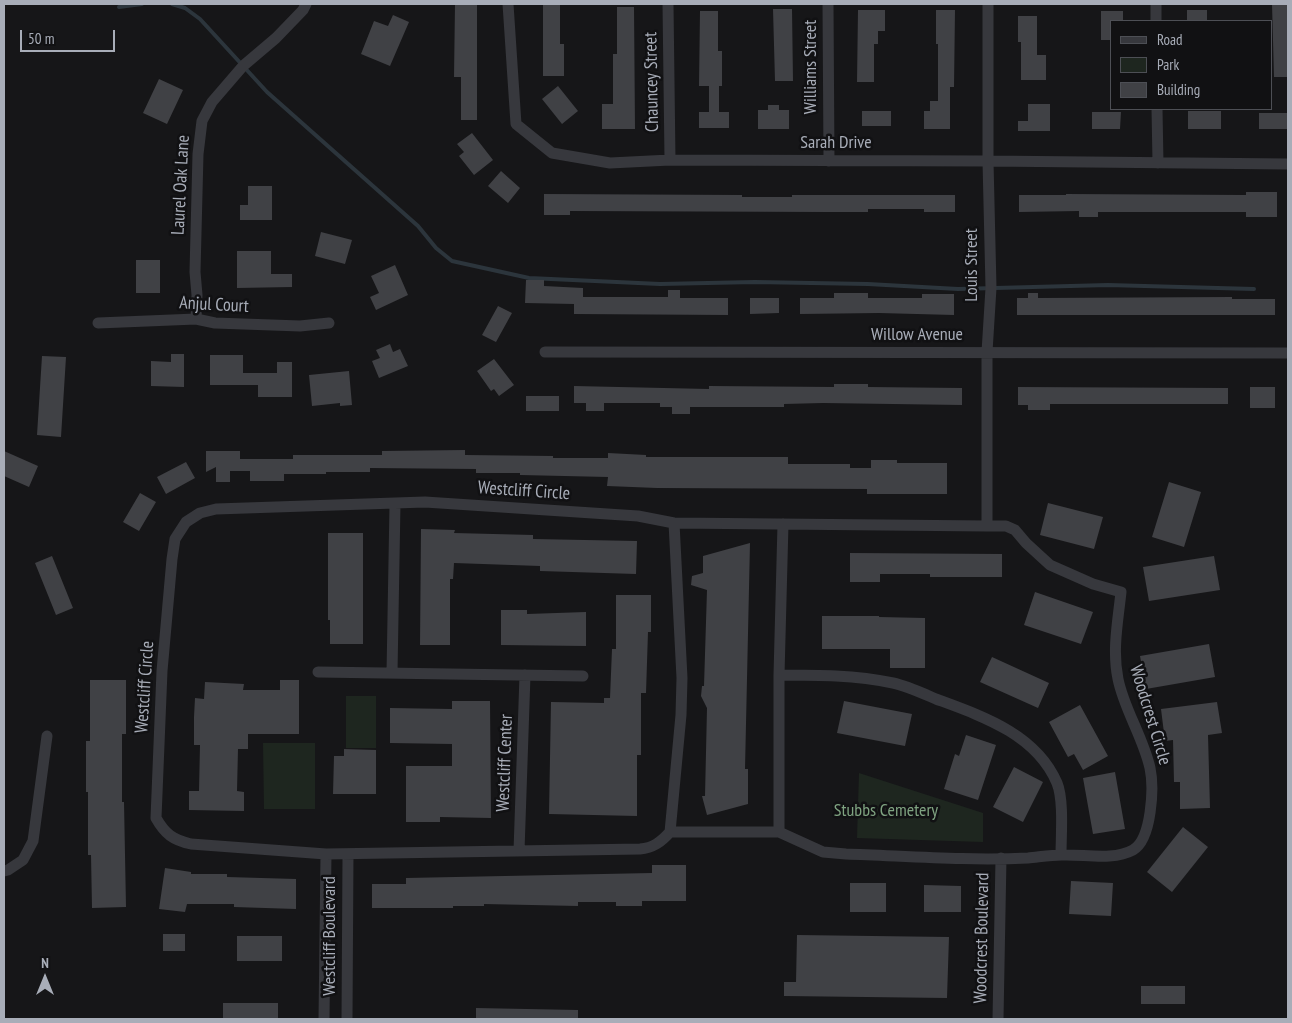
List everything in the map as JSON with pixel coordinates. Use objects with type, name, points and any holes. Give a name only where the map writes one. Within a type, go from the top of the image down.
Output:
[{"type":"street","name":"Laurel Oak Lane","points":[[196,319],[197,295],[195,272],[198,154],[202,121],[212,102],[243,66],[276,38],[303,10],[306,4]]},
{"type":"street","name":"Sarah Drive","points":[[508,4],[516,124],[552,153],[610,163],[670,160],[988,160],[1158,164],[1288,164]]},
{"type":"street","name":"Chauncey Street","points":[[668,4],[670,160]]},
{"type":"street","name":"Williams Street","points":[[828,4],[829,160]]},
{"type":"street","name":"Louis Street","points":[[987,526],[988,352],[991,288],[988,160],[988,4]]},
{"type":"street","points":[[1156,4],[1156,20]]},
{"type":"street","points":[[1157,110],[1158,164]]},
{"type":"street","name":"Anjul Court","points":[[98,323],[196,319],[215,323],[300,326],[329,323]]},
{"type":"street","name":"Willow Avenue","points":[[545,352],[1288,353]]},
{"type":"street","name":"Westcliff Circle","points":[[670,832],[662,841],[649,848],[348,854],[326,854],[180,842],[170,837],[162,830],[156,818],[162,671],[175,539],[186,522],[200,513],[216,509],[425,502],[638,516],[674,523],[783,524]]},
{"type":"street","points":[[392,674],[395,504]]},
{"type":"street","points":[[674,523],[682,678],[681,714],[670,832],[779,832],[779,675],[783,524]]},
{"type":"street","name":"Woodcrest Circle","points":[[779,832],[823,852],[846,854],[1001,858],[1118,855],[1134,850],[1143,840],[1148,824],[1151,795],[1150,768],[1118,680],[1114,656],[1121,592],[1093,584],[1050,565],[1015,530],[1006,526],[783,524]]},
{"type":"street","points":[[318,672],[583,676]]},
{"type":"street","name":"Westcliff Center","points":[[519,851],[525,675]]},
{"type":"street","points":[[779,675],[833,675],[895,683],[989,720],[1009,730],[1030,746],[1048,765],[1058,785],[1061,811],[1061,855]]},
{"type":"street","points":[[4,871],[23,860],[33,841],[47,736]]},
{"type":"street","name":"Westcliff Boulevard","points":[[324,1019],[326,854]]},
{"type":"street","name":"Westcliff Boulevard","points":[[346,1019],[348,854]]},
{"type":"street","name":"Woodcrest Boulevard","points":[[998,1019],[1001,858]]},
{"type":"green space","points":[[346,696],[376,696],[376,748],[346,748]]},
{"type":"green space","points":[[263,743],[315,743],[315,809],[264,809]]},
{"type":"green space","name":"Stubbs Cemetery","points":[[859,773],[983,813],[983,842],[857,838]]},
{"type":"building","points":[[455,4],[477,4],[477,120],[461,120],[461,77],[454,77]]},
{"type":"building","points":[[543,4],[560,4],[560,44],[564,44],[564,76],[543,76]]},
{"type":"building","points":[[1272,4],[1288,4],[1288,77],[1274,77]]},
{"type":"building","points":[[617,7],[634,7],[635,129],[602,129],[602,104],[613,104],[613,54],[617,54]]},
{"type":"building","points":[[773,9],[792,9],[793,81],[775,81]]},
{"type":"building","points":[[858,10],[885,10],[885,31],[878,31],[878,44],[874,44],[874,82],[857,82]]},
{"type":"building","points":[[936,10],[955,10],[954,87],[950,87],[950,129],[924,129],[924,111],[930,111],[930,101],[938,101]]},
{"type":"building","points":[[1187,10],[1207,10],[1207,20],[1187,20]]},
{"type":"building","points":[[700,11],[718,11],[718,51],[722,51],[722,86],[719,86],[719,112],[729,112],[729,128],[699,128],[699,112],[709,112],[709,86],[699,86]]},
{"type":"building","points":[[1101,11],[1123,11],[1123,20],[1110,20],[1110,40],[1101,40]]},
{"type":"building","points":[[393,15],[409,22],[390,66],[361,54],[374,21],[388,26]]},
{"type":"building","points":[[1018,16],[1037,16],[1037,55],[1046,55],[1046,80],[1021,80],[1021,42],[1018,42]]},
{"type":"building","points":[[159,79],[183,90],[167,124],[143,113]]},
{"type":"building","points":[[558,86],[578,111],[562,124],[542,99]]},
{"type":"building","points":[[1028,104],[1050,104],[1050,131],[1018,131],[1018,121],[1028,121]]},
{"type":"building","points":[[768,105],[779,105],[779,110],[789,110],[789,129],[758,129],[758,110],[768,110]]},
{"type":"building","points":[[862,111],[891,111],[891,126],[862,126]]},
{"type":"building","points":[[1188,111],[1221,111],[1221,129],[1188,129]]},
{"type":"building","points":[[1092,112],[1121,112],[1120,129],[1092,129]]},
{"type":"building","points":[[1259,113],[1288,113],[1288,129],[1259,129]]},
{"type":"building","points":[[472,133],[493,160],[474,175],[459,156],[464,152],[457,144]]},
{"type":"building","points":[[501,171],[520,188],[508,203],[488,186]]},
{"type":"building","points":[[248,186],[272,186],[272,220],[240,220],[240,205],[248,205]]},
{"type":"building","points":[[1246,192],[1277,192],[1277,217],[1246,217],[1246,212],[1098,212],[1098,217],[1079,217],[1079,211],[1019,212],[1019,195],[1246,195]]},
{"type":"building","points":[[544,194],[742,195],[742,197],[792,197],[792,195],[955,195],[955,212],[924,212],[924,209],[868,209],[868,212],[570,211],[570,215],[544,215]]},
{"type":"building","points":[[321,232],[352,240],[345,264],[315,256]]},
{"type":"building","points":[[237,251],[271,251],[271,274],[292,274],[292,287],[237,288]]},
{"type":"building","points":[[136,260],[160,260],[160,293],[136,293]]},
{"type":"building","points":[[395,265],[408,295],[376,310],[370,297],[379,293],[371,276]]},
{"type":"building","points":[[526,280],[544,280],[544,286],[583,288],[583,297],[668,297],[668,290],[680,290],[680,298],[728,298],[728,315],[574,314],[574,304],[525,303]]},
{"type":"building","points":[[834,293],[868,293],[868,298],[922,298],[922,294],[954,294],[954,315],[879,313],[800,314],[800,298],[834,298]]},
{"type":"building","points":[[1028,293],[1038,293],[1038,298],[1232,297],[1232,299],[1275,299],[1275,315],[1017,315],[1017,298],[1028,298]]},
{"type":"building","points":[[750,298],[779,298],[779,313],[750,314]]},
{"type":"building","points":[[498,306],[512,313],[496,342],[482,335]]},
{"type":"building","points":[[390,344],[393,352],[400,349],[408,366],[379,378],[372,361],[380,358],[376,350]]},
{"type":"building","points":[[171,354],[184,354],[184,387],[151,386],[151,361],[171,362]]},
{"type":"building","points":[[210,355],[243,355],[243,373],[277,373],[277,362],[292,362],[292,397],[258,397],[258,385],[210,385]]},
{"type":"building","points":[[42,356],[66,357],[61,437],[37,435]]},
{"type":"building","points":[[494,359],[514,385],[499,396],[494,389],[491,391],[477,371]]},
{"type":"building","points":[[349,371],[352,405],[340,406],[340,403],[312,406],[309,375]]},
{"type":"building","points":[[834,384],[868,384],[868,387],[962,388],[962,405],[784,404],[784,407],[690,407],[690,414],[672,414],[672,407],[660,407],[660,403],[604,403],[604,411],[586,411],[586,403],[574,403],[574,386],[709,389],[709,386],[834,387]]},
{"type":"building","points":[[1018,387],[1228,388],[1228,404],[1050,404],[1050,410],[1028,410],[1028,405],[1018,405]]},
{"type":"building","points":[[1250,387],[1275,387],[1275,408],[1250,408]]},
{"type":"building","points":[[526,396],[559,396],[559,411],[526,411]]},
{"type":"building","points":[[465,450],[465,455],[553,456],[553,458],[608,458],[608,453],[646,455],[646,457],[788,457],[788,464],[850,464],[850,468],[871,468],[871,460],[897,460],[897,463],[947,463],[947,494],[867,494],[867,489],[607,486],[608,477],[476,473],[476,469],[370,468],[370,472],[284,474],[284,481],[250,481],[250,471],[230,471],[230,482],[216,482],[216,467],[206,472],[206,451],[240,451],[240,459],[293,459],[293,455],[382,455],[382,451]]},
{"type":"building","points":[[4,451],[38,466],[29,487],[4,476]]},
{"type":"building","points":[[186,462],[195,478],[166,494],[157,477]]},
{"type":"building","points":[[1169,482],[1201,492],[1184,547],[1152,537]]},
{"type":"building","points":[[140,493],[156,502],[139,531],[123,522]]},
{"type":"building","points":[[1048,503],[1103,517],[1094,549],[1040,535]]},
{"type":"building","points":[[421,529],[455,530],[454,533],[533,535],[533,539],[637,541],[636,574],[540,571],[540,566],[454,563],[453,579],[450,579],[450,645],[420,645]]},
{"type":"building","points":[[328,533],[363,533],[363,644],[330,644],[330,620],[328,620]]},
{"type":"building","points":[[750,543],[745,769],[748,769],[748,804],[707,815],[702,796],[705,796],[707,708],[701,696],[702,686],[704,686],[707,590],[691,585],[692,576],[703,573],[703,556]]},
{"type":"building","points":[[850,553],[1002,554],[1002,577],[930,577],[930,574],[880,574],[880,582],[850,582]]},
{"type":"building","points":[[52,556],[73,608],[56,615],[35,563]]},
{"type":"building","points":[[1214,556],[1220,590],[1149,601],[1143,567]]},
{"type":"building","points":[[1035,592],[1093,612],[1081,644],[1024,625]]},
{"type":"building","points":[[616,595],[651,595],[651,632],[648,632],[646,693],[641,693],[641,755],[637,755],[637,816],[549,814],[551,702],[604,703],[604,698],[610,698],[612,649],[616,649]]},
{"type":"building","points":[[501,610],[527,610],[527,614],[586,612],[586,646],[501,645]]},
{"type":"building","points":[[822,616],[925,618],[925,668],[890,668],[890,649],[822,649]]},
{"type":"building","points":[[1209,644],[1215,677],[1146,689],[1140,656]]},
{"type":"building","points":[[992,657],[1049,683],[1038,708],[980,682]]},
{"type":"building","points":[[90,680],[126,680],[126,734],[122,734],[122,802],[124,802],[126,907],[92,908],[91,855],[88,855],[88,792],[86,792],[86,741],[90,741]]},
{"type":"building","points":[[280,680],[299,680],[299,734],[248,734],[248,749],[238,749],[237,791],[244,792],[244,811],[189,810],[189,791],[199,791],[200,745],[194,745],[195,698],[204,699],[205,682],[244,684],[243,690],[280,690]]},
{"type":"building","points":[[452,701],[490,701],[491,818],[440,817],[440,822],[406,822],[406,766],[452,766],[452,744],[390,743],[390,708],[452,709]]},
{"type":"building","points":[[844,701],[912,714],[905,746],[837,733]]},
{"type":"building","points":[[1217,702],[1222,733],[1208,735],[1210,808],[1180,809],[1180,782],[1174,782],[1173,740],[1165,741],[1161,709]]},
{"type":"building","points":[[1080,705],[1108,756],[1083,770],[1074,754],[1068,757],[1049,722]]},
{"type":"building","points":[[966,735],[996,745],[978,800],[944,789],[955,754],[959,756]]},
{"type":"building","points":[[344,749],[376,750],[376,794],[333,794],[334,756],[344,756]]},
{"type":"building","points":[[1014,767],[1043,782],[1023,822],[993,807]]},
{"type":"building","points":[[1115,772],[1125,829],[1093,834],[1083,778]]},
{"type":"building","points":[[1183,827],[1208,847],[1172,892],[1147,872]]},
{"type":"building","points":[[652,865],[686,865],[686,901],[642,901],[642,906],[616,906],[616,902],[578,902],[578,906],[484,904],[484,906],[453,906],[453,908],[372,908],[372,884],[406,884],[406,878],[652,873]]},
{"type":"building","points":[[165,868],[191,872],[191,874],[227,874],[227,877],[296,879],[296,909],[234,907],[234,904],[187,904],[185,912],[159,909]]},
{"type":"building","points":[[1071,881],[1113,883],[1111,916],[1069,914]]},
{"type":"building","points":[[850,883],[886,883],[886,912],[850,912]]},
{"type":"building","points":[[924,885],[961,886],[961,912],[924,912]]},
{"type":"building","points":[[163,934],[185,934],[185,951],[163,951]]},
{"type":"building","points":[[797,935],[949,937],[947,998],[784,996],[784,982],[796,982]]},
{"type":"building","points":[[237,936],[282,936],[282,961],[237,961]]},
{"type":"building","points":[[1141,986],[1185,986],[1185,1004],[1141,1004]]},
{"type":"building","points":[[223,1003],[278,1003],[278,1019],[223,1019]]},
{"type":"building","points":[[476,1008],[578,1010],[578,1019],[476,1019]]},
{"type":"waterway","points":[[119,7],[142,4]]},
{"type":"waterway","points":[[172,4],[185,8],[200,19],[267,92],[418,226],[436,248],[452,261],[529,278],[660,284],[755,282],[868,284],[958,289],[1108,285],[1254,289]]}]
